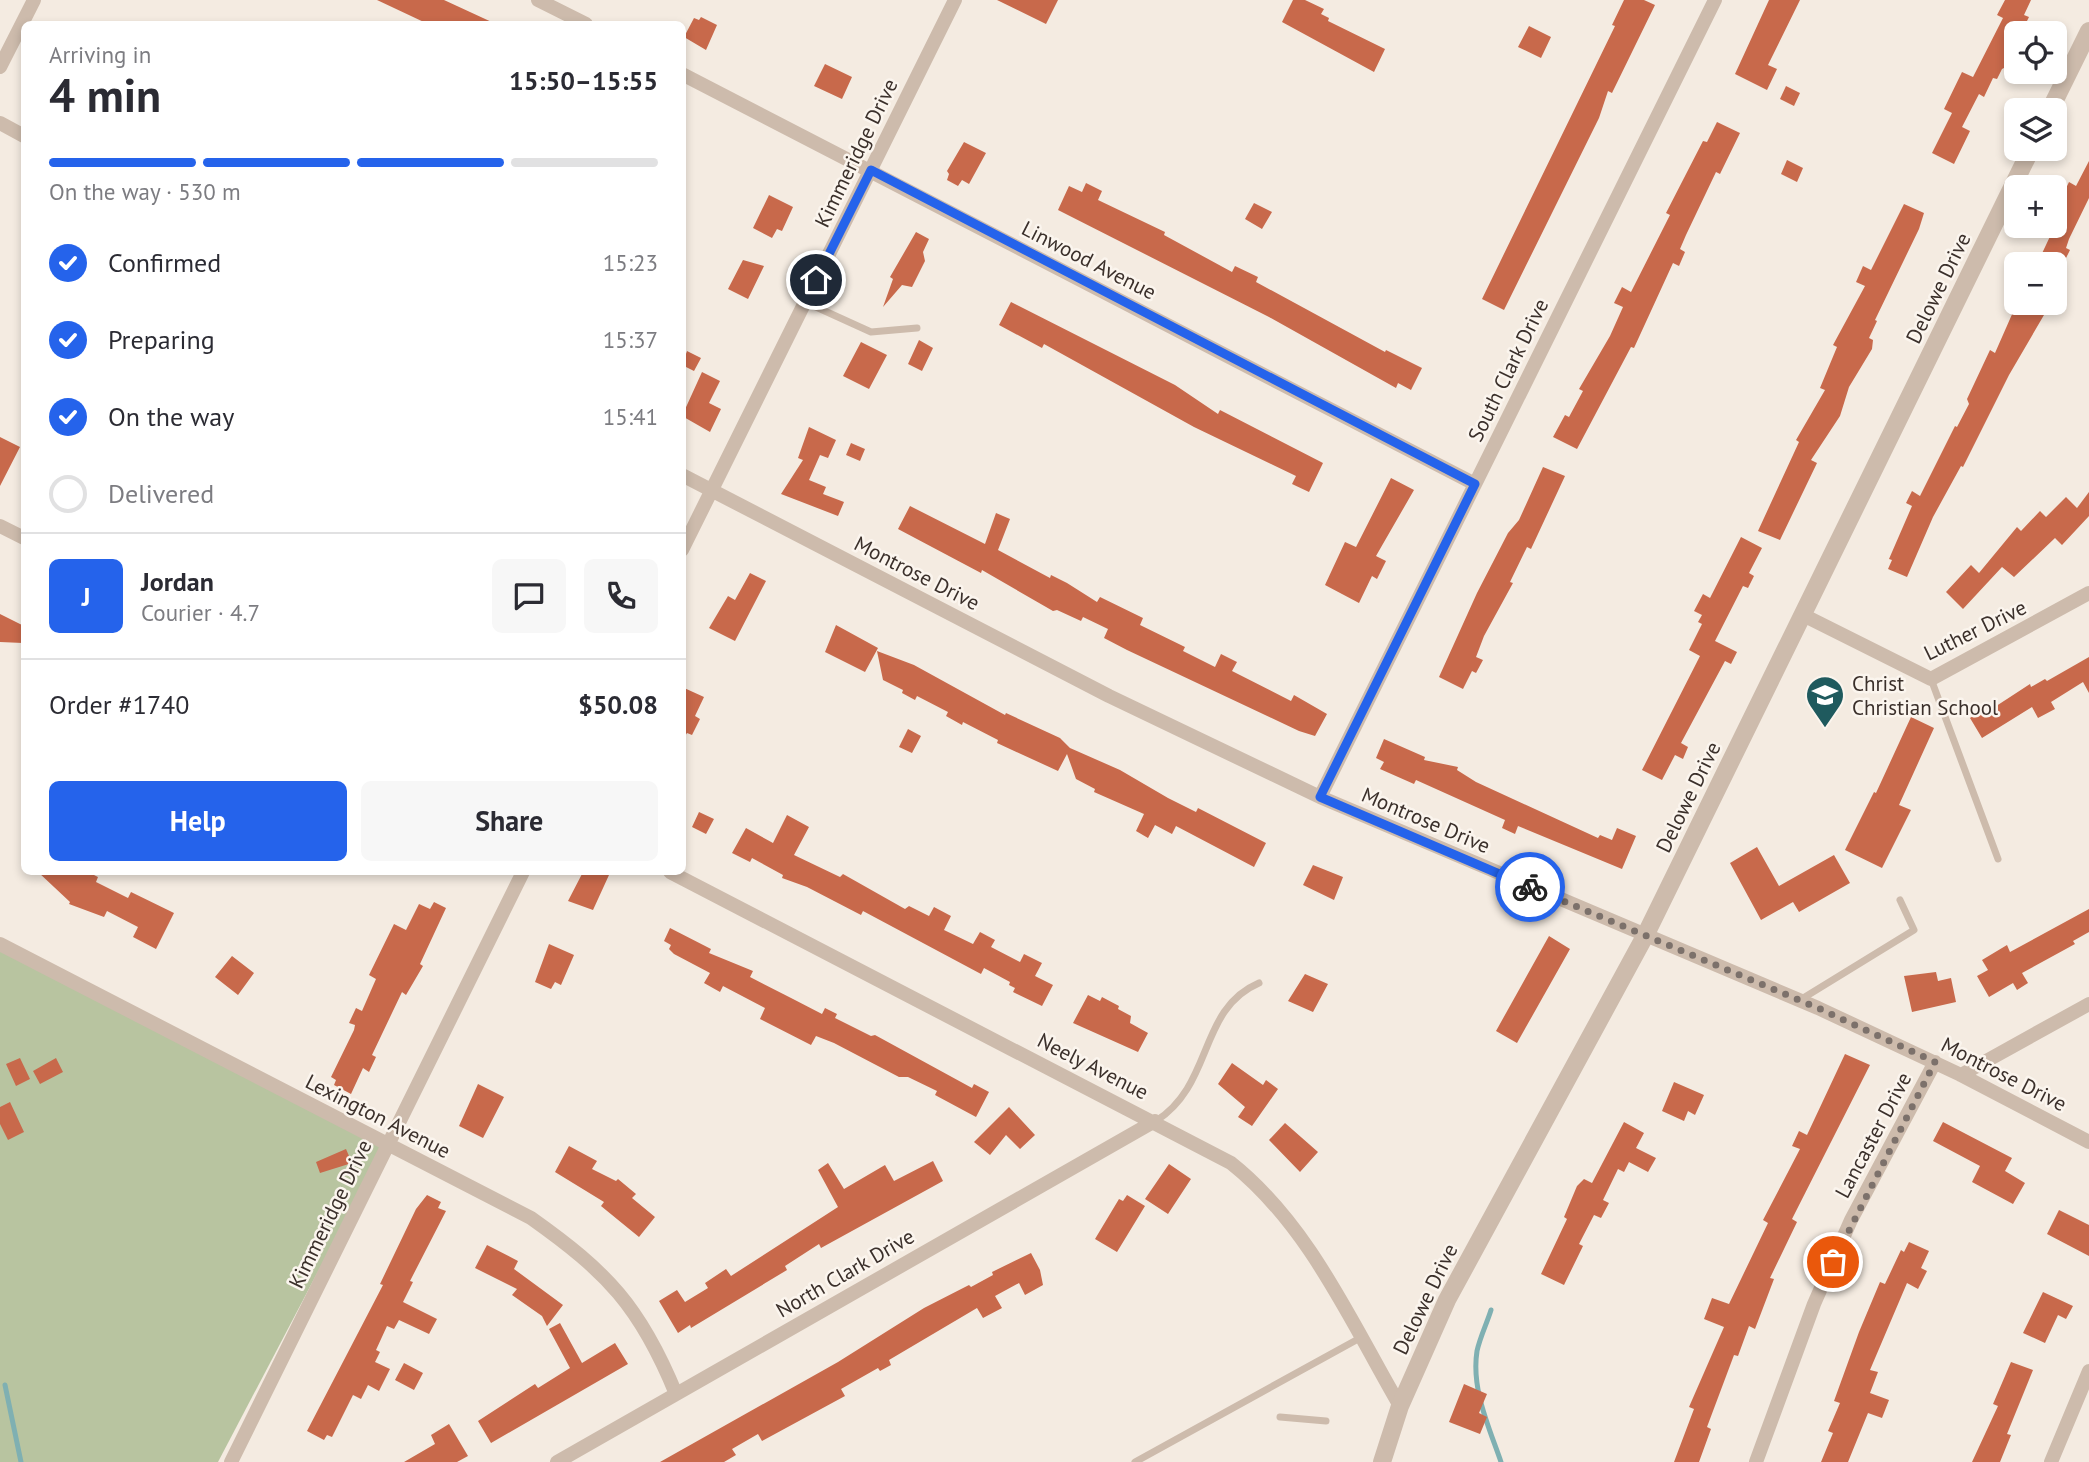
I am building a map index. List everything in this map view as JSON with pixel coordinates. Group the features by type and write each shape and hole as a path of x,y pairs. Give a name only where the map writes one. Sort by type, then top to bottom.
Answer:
{"street":[{"path":"23,21 34,0"},
{"path":"538,0 580,21"},
{"name":"Kimmeridge Drive","path":"686,542 955,0"},
{"name":"South Clark Drive","path":"1320,797 1715,0"},
{"path":"0,66 21,25"},
{"path":"2056,98 2089,31"},
{"name":"Linwood Avenue","path":"686,76 1475,484"},
{"path":"0,123 21,134"},
{"name":"Delowe Drive","path":"1382,1462 1400,1406 1447,1300 1645,936 2025,161"},
{"name":"Montrose Drive","path":"686,477 1109,696 1320,797 1799,1000 1961,1074 2089,1142"},
{"path":"0,526 21,536"},
{"name":"Luther Drive","path":"1803,615 1931,679 2089,593"},
{"name":"Kimmeridge Drive","path":"230,1462 522,875"},
{"name":"Neely Avenue","path":"676,875 1155,1121 1231,1163 1281,1209 1304,1242 1400,1406"},
{"name":"Lexington Avenue","path":"0,944 531,1218 584,1256 614,1286 660,1353 676,1394"},
{"path":"1961,1074 2089,1004"},
{"name":"Lancaster Drive","path":"1756,1462 1814,1304 1846,1232 1935,1062"},
{"name":"North Clark Drive","path":"557,1462 1155,1121"},
{"path":"2051,1462 2089,1371"}],"lane":[{"path":"805,302 871,332 918,328"},
{"path":"1931,679 1998,859"},
{"path":"1799,1000 1914,930 1899,900"},
{"path":"1155,1121 1178,1103 1193,1082 1229,1002 1244,989 1259,983"},
{"path":"1135,1462 1148,1459 1360,1338"},
{"path":"1280,1418 1326,1421"}],"green space":[{"path":"0,940 386,1142 218,1462 0,1462"}],"building":[{"path":"377,0 444,0 490,21 422,21"},
{"path":"997,0 1058,0 1046,24"},
{"path":"1293,0 1305,0 1324,9 1321,14 1329,18 1328,21 1385,49 1374,72 1282,22"},
{"path":"1624,0 1644,0 1655,5 1612,93 1608,91 1599,118 1504,310 1482,299 1615,26 1612,25"},
{"path":"1769,0 1800,0 1768,65 1777,69 1767,90 1735,74"},
{"path":"2005,0 2031,0 2024,15 2029,17 2027,21 2004,21 2004,68 1997,79 1993,78 1984,97 1979,94 1962,127 1970,131 1954,164 1932,153 1952,113 1944,109 1962,72 1973,77 2003,18 1997,15"},
{"path":"701,17 717,25 706,50 686,38 694,18 699,20"},
{"path":"1529,26 1551,37 1541,58 1518,47"},
{"path":"825,64 852,77 842,99 814,86"},
{"path":"1786,86 1800,93 1794,106 1780,99"},
{"path":"1717,122 1740,133 1720,174 1716,172 1686,235 1680,249 1685,252 1679,266 1673,263 1634,348 1631,347 1577,449 1553,437 1565,415 1569,417 1583,391 1579,389 1610,336 1623,307 1614,303 1622,287 1631,292 1670,215 1666,213 1703,141 1707,142"},
{"path":"964,142 986,153 969,184 962,180 958,186 947,180 947,171"},
{"path":"1787,160 1803,168 1797,182 1781,174"},
{"path":"2089,161 2089,198 2069,239 2066,248 2070,250 2067,256 2067,252 2043,252 2049,238 2067,238 2067,186 2069,182 2076,186"},
{"path":"1086,183 1102,191 1098,200 1165,232 1164,235 1232,272 1235,266 1258,277 1256,282 1385,352 1386,350 1422,368 1411,390 1398,383 1396,388 1269,317 1058,210 1069,186 1082,192"},
{"path":"769,195 793,207 782,231 777,229 772,238 753,228"},
{"path":"1254,203 1272,212 1262,229 1245,219"},
{"path":"1904,204 1924,213 1919,229 1875,320 1877,321 1869,338 1873,340 1872,349 1849,387 1840,416 1811,460 1817,463 1780,540 1758,531 1799,442 1796,440 1825,390 1820,388 1837,347 1833,345 1865,286 1856,282 1863,266 1871,270"},
{"path":"916,232 929,239 923,252 925,261 912,287 902,285 883,307 893,279 890,277"},
{"path":"743,260 764,266 748,299 728,289"},
{"path":"1011,302 1175,385 1218,414 1220,410 1323,463 1309,492 1292,484 1296,476 1194,427 1044,344 1042,348 999,325"},
{"path":"2012,315 2044,315 2009,375 1963,467 1961,466 1933,517 1907,577 1888,569 1892,560 1889,559 1912,506 1906,503 1912,491 1920,496 1969,404 1967,399 1990,350 1995,353"},
{"path":"919,340 933,348 922,371 908,364"},
{"path":"861,342 887,355 869,389 843,376"},
{"path":"687,351 701,358 694,371 686,367"},
{"path":"702,372 720,381 709,403 721,409 710,432 686,418 686,407"},
{"path":"809,427 836,440 828,458 820,455 809,480 826,487 823,494 844,502 838,516 781,494 803,460 798,458"},
{"path":"0,437 20,447 0,486"},
{"path":"851,443 865,449 860,461 846,455"},
{"path":"1543,467 1565,476 1531,549 1527,547 1510,582 1513,583 1484,636 1476,657 1483,660 1476,673 1472,671 1463,689 1439,677 1477,593 1508,533 1519,520"},
{"path":"1391,478 1414,490 1376,556 1386,561 1377,579 1372,576 1359,603 1325,585 1345,542 1356,547"},
{"path":"2089,492 2089,516 2062,545 2055,538 2014,577 2002,567 1963,609 1946,592 1971,565 1979,573 2017,527 2021,531 2040,511 2046,517 2066,497 2077,508"},
{"path":"910,506 985,544 996,513 1010,519 998,550 1050,578 1051,575 1067,583 1097,602 1100,597 1143,618 1140,625 1185,647 1183,651 1215,667 1221,654 1237,662 1232,671 1291,701 1294,695 1327,714 1315,736 1299,731 1127,650 1104,638 1108,629 1083,617 1081,621 1057,610 1053,611 982,570 981,573 898,529"},
{"path":"1741,537 1762,548 1749,573 1754,576 1748,588 1743,586 1715,641 1737,652 1731,664 1725,661 1681,743 1688,747 1683,759 1675,755 1662,780 1642,770 1700,656 1689,650 1702,624 1698,622 1702,615 1694,611 1703,594 1710,598"},
{"path":"750,573 766,581 735,641 709,628 728,596 735,600"},
{"path":"0,614 21,624 21,643 0,642"},
{"path":"836,625 878,648 865,672 825,652"},
{"path":"877,651 914,665 1005,715 1006,713 1060,738 1070,748 1120,770 1168,798 1196,812 1198,808 1266,843 1254,867 1176,826 1172,834 1155,825 1148,838 1136,831 1144,814 1094,792 1095,789 1076,779 1067,754 1058,771 997,743 998,740 963,722 962,725 946,716 948,712 917,696 915,700 902,693 903,690 883,680"},
{"path":"2089,657 2089,693 2083,682 2051,702 2055,709 2038,718 2032,707 1982,738 1970,718 1982,710 1984,714 2030,684 2031,687 2045,679 2047,681"},
{"path":"686,689 704,697 695,716 700,719 692,735 687,733"},
{"path":"1911,717 1934,728 1899,805 1911,810 1882,868 1845,850 1874,792 1876,793"},
{"path":"908,729 921,736 912,753 899,747"},
{"path":"1384,739 1425,757 1424,760 1458,767 1457,770 1476,782 1598,838 1600,835 1612,840 1617,828 1636,836 1622,869 1518,826 1515,834 1502,828 1505,820 1416,780 1414,784 1380,769 1384,762 1376,758"},
{"path":"699,812 714,819 706,834 692,827"},
{"path":"787,815 809,827 794,855 840,877 843,874 905,909 909,906 929,916 934,907 951,916 944,930 973,944 980,932 995,940 991,947 1020,962 1024,954 1042,963 1035,976 1053,985 1042,1006 1013,992 1015,988 1009,985 1010,982 984,968 981,974 863,911 861,915 807,887 782,878 783,875 752,858 750,862 732,853 746,828 773,843"},
{"path":"1757,847 1779,886 1834,855 1850,883 1799,912 1793,902 1761,920 1730,863"},
{"path":"1313,865 1343,877 1334,900 1303,885"},
{"path":"41,875 94,875 98,877 96,882 128,898 131,892 174,913 156,949 133,937 138,927 107,911 104,917 69,904 70,902"},
{"path":"581,875 609,875 593,910 568,901"},
{"path":"434,902 446,908 420,964 423,966 406,995 402,992 372,1055 376,1057 369,1072 363,1068 351,1094 334,1085 336,1080 331,1077 354,1030 355,1025 349,1023 356,1008 362,1011 376,979 369,975 394,924 406,930 419,904 430,909"},
{"path":"2089,909 2089,932 2073,941 2075,944 2022,973 2028,983 2017,990 2013,983 1989,997 1977,976 1988,970 1982,960 2007,945 2010,952"},
{"path":"670,928 711,949 709,953 753,971 750,977 822,1014 825,1008 837,1014 835,1018 871,1036 875,1035 972,1088 974,1084 989,1092 976,1117 935,1095 937,1091 908,1077 899,1077 834,1043 816,1036 811,1045 760,1019 765,1008 723,986 720,992 704,983 710,973 669,949 671,945 664,941"},
{"path":"1549,936 1570,949 1517,1043 1496,1031"},
{"path":"549,944 574,955 561,985 555,982 551,989 535,982"},
{"path":"232,956 254,973 238,995 215,977"},
{"path":"1936,972 1938,981 1951,978 1956,1002 1912,1012 1904,976"},
{"path":"1305,974 1328,984 1313,1012 1288,1001"},
{"path":"1088,995 1100,1001 1102,997 1119,1006 1118,1009 1131,1016 1130,1023 1148,1033 1138,1052 1073,1023"},
{"path":"1845,1054 1870,1065 1792,1219 1797,1222 1770,1278 1774,1279 1755,1329 1749,1326 1738,1356 1734,1355 1707,1427 1711,1429 1699,1462 1674,1462 1694,1409 1689,1407 1724,1327 1704,1319 1712,1298 1729,1304 1768,1223 1763,1220 1800,1149 1792,1146 1799,1131 1807,1135"},
{"path":"20,1058 30,1079 16,1086 6,1064"},
{"path":"56,1058 63,1072 40,1084 33,1071"},
{"path":"1232,1063 1263,1085 1266,1080 1278,1089 1252,1126 1238,1117 1245,1107 1218,1084"},
{"path":"1674,1082 1704,1095 1695,1115 1688,1111 1684,1121 1662,1111"},
{"path":"478,1084 504,1097 483,1138 459,1126"},
{"path":"10,1102 24,1132 8,1140 0,1124 0,1107"},
{"path":"1009,1107 1035,1135 1020,1149 1006,1135 990,1155 974,1142"},
{"path":"1624,1122 1644,1133 1636,1148 1656,1158 1648,1172 1629,1162 1624,1172 1618,1169 1603,1200 1609,1203 1601,1218 1594,1215 1579,1244 1583,1246 1564,1285 1541,1274 1567,1219 1564,1217 1577,1186 1584,1179 1592,1183"},
{"path":"1943,1122 2012,1158 2005,1171 2025,1183 2013,1204 1972,1182 1980,1166 1933,1141"},
{"path":"1285,1123 1318,1152 1300,1172 1269,1140"},
{"path":"569,1146 597,1161 592,1169 616,1181 618,1179 636,1194 632,1198 655,1217 639,1237 601,1206 604,1202 555,1172"},
{"path":"346,1149 352,1163 320,1173 316,1162"},
{"path":"933,1161 943,1181 821,1248 819,1244 785,1266 787,1270 691,1328 690,1325 678,1333 659,1301 677,1290 685,1302 708,1288 705,1283 726,1269 731,1276 838,1207 818,1170 828,1163 844,1189 885,1165 894,1181"},
{"path":"1169,1164 1191,1179 1168,1214 1145,1199"},
{"path":"427,1195 441,1202 438,1208 446,1211 410,1281 413,1282 403,1302 437,1319 429,1334 399,1320 394,1329 387,1326 376,1350 380,1352 375,1362 390,1369 379,1391 368,1385 361,1399 353,1395 332,1437 327,1435 324,1440 307,1431 383,1285 380,1284 416,1209"},
{"path":"1127,1195 1145,1206 1117,1252 1095,1239 1119,1199 1123,1201"},
{"path":"2059,1210 2089,1225 2089,1256 2047,1234"},
{"path":"1909,1242 1929,1251 1921,1268 1927,1271 1918,1289 1907,1283 1870,1370 1878,1372 1870,1393 1889,1400 1882,1418 1868,1413 1848,1462 1821,1462 1833,1433 1828,1431 1840,1403 1834,1401 1859,1332 1880,1282 1885,1284 1901,1250 1904,1252"},
{"path":"487,1245 518,1261 514,1269 563,1305 547,1326 542,1316 512,1295 517,1289 475,1268"},
{"path":"1031,1253 1040,1270 1043,1285 1025,1295 1019,1283 995,1296 1002,1308 983,1318 977,1308 889,1360 891,1365 880,1371 878,1368 841,1389 845,1396 762,1441 758,1434 732,1449 736,1455 724,1462 660,1462 838,1362 924,1308 969,1285 971,1287 993,1275 992,1272"},
{"path":"2043,1292 2073,1306 2066,1319 2058,1315 2045,1343 2023,1333"},
{"path":"560,1323 582,1363 615,1343 628,1364 491,1443 478,1421 535,1384 538,1388 570,1368 549,1329"},
{"path":"2011,1362 2033,1370 2007,1434 2011,1435 2000,1462 1972,1462 1998,1406 1993,1404"},
{"path":"404,1363 423,1373 414,1390 395,1380"},
{"path":"1464,1384 1487,1394 1479,1413 1487,1417 1480,1434 1449,1422"},
{"path":"449,1424 468,1456 457,1462 404,1462 435,1444 431,1435"}],"waterway":[{"path":"1491,1310 1477,1351 1476,1365 1482,1408 1501,1462"},
{"path":"5,1385 21,1462"}],"way so far":[{"path":"1530,887 1818,1008 1935,1062 1852,1220 1833,1262"}],"place":[{"name":"Christ Christian School","path":"1825,729"}],"route":[{"path":"816,280 871,170 1475,484 1320,797 1530,887"}]}
